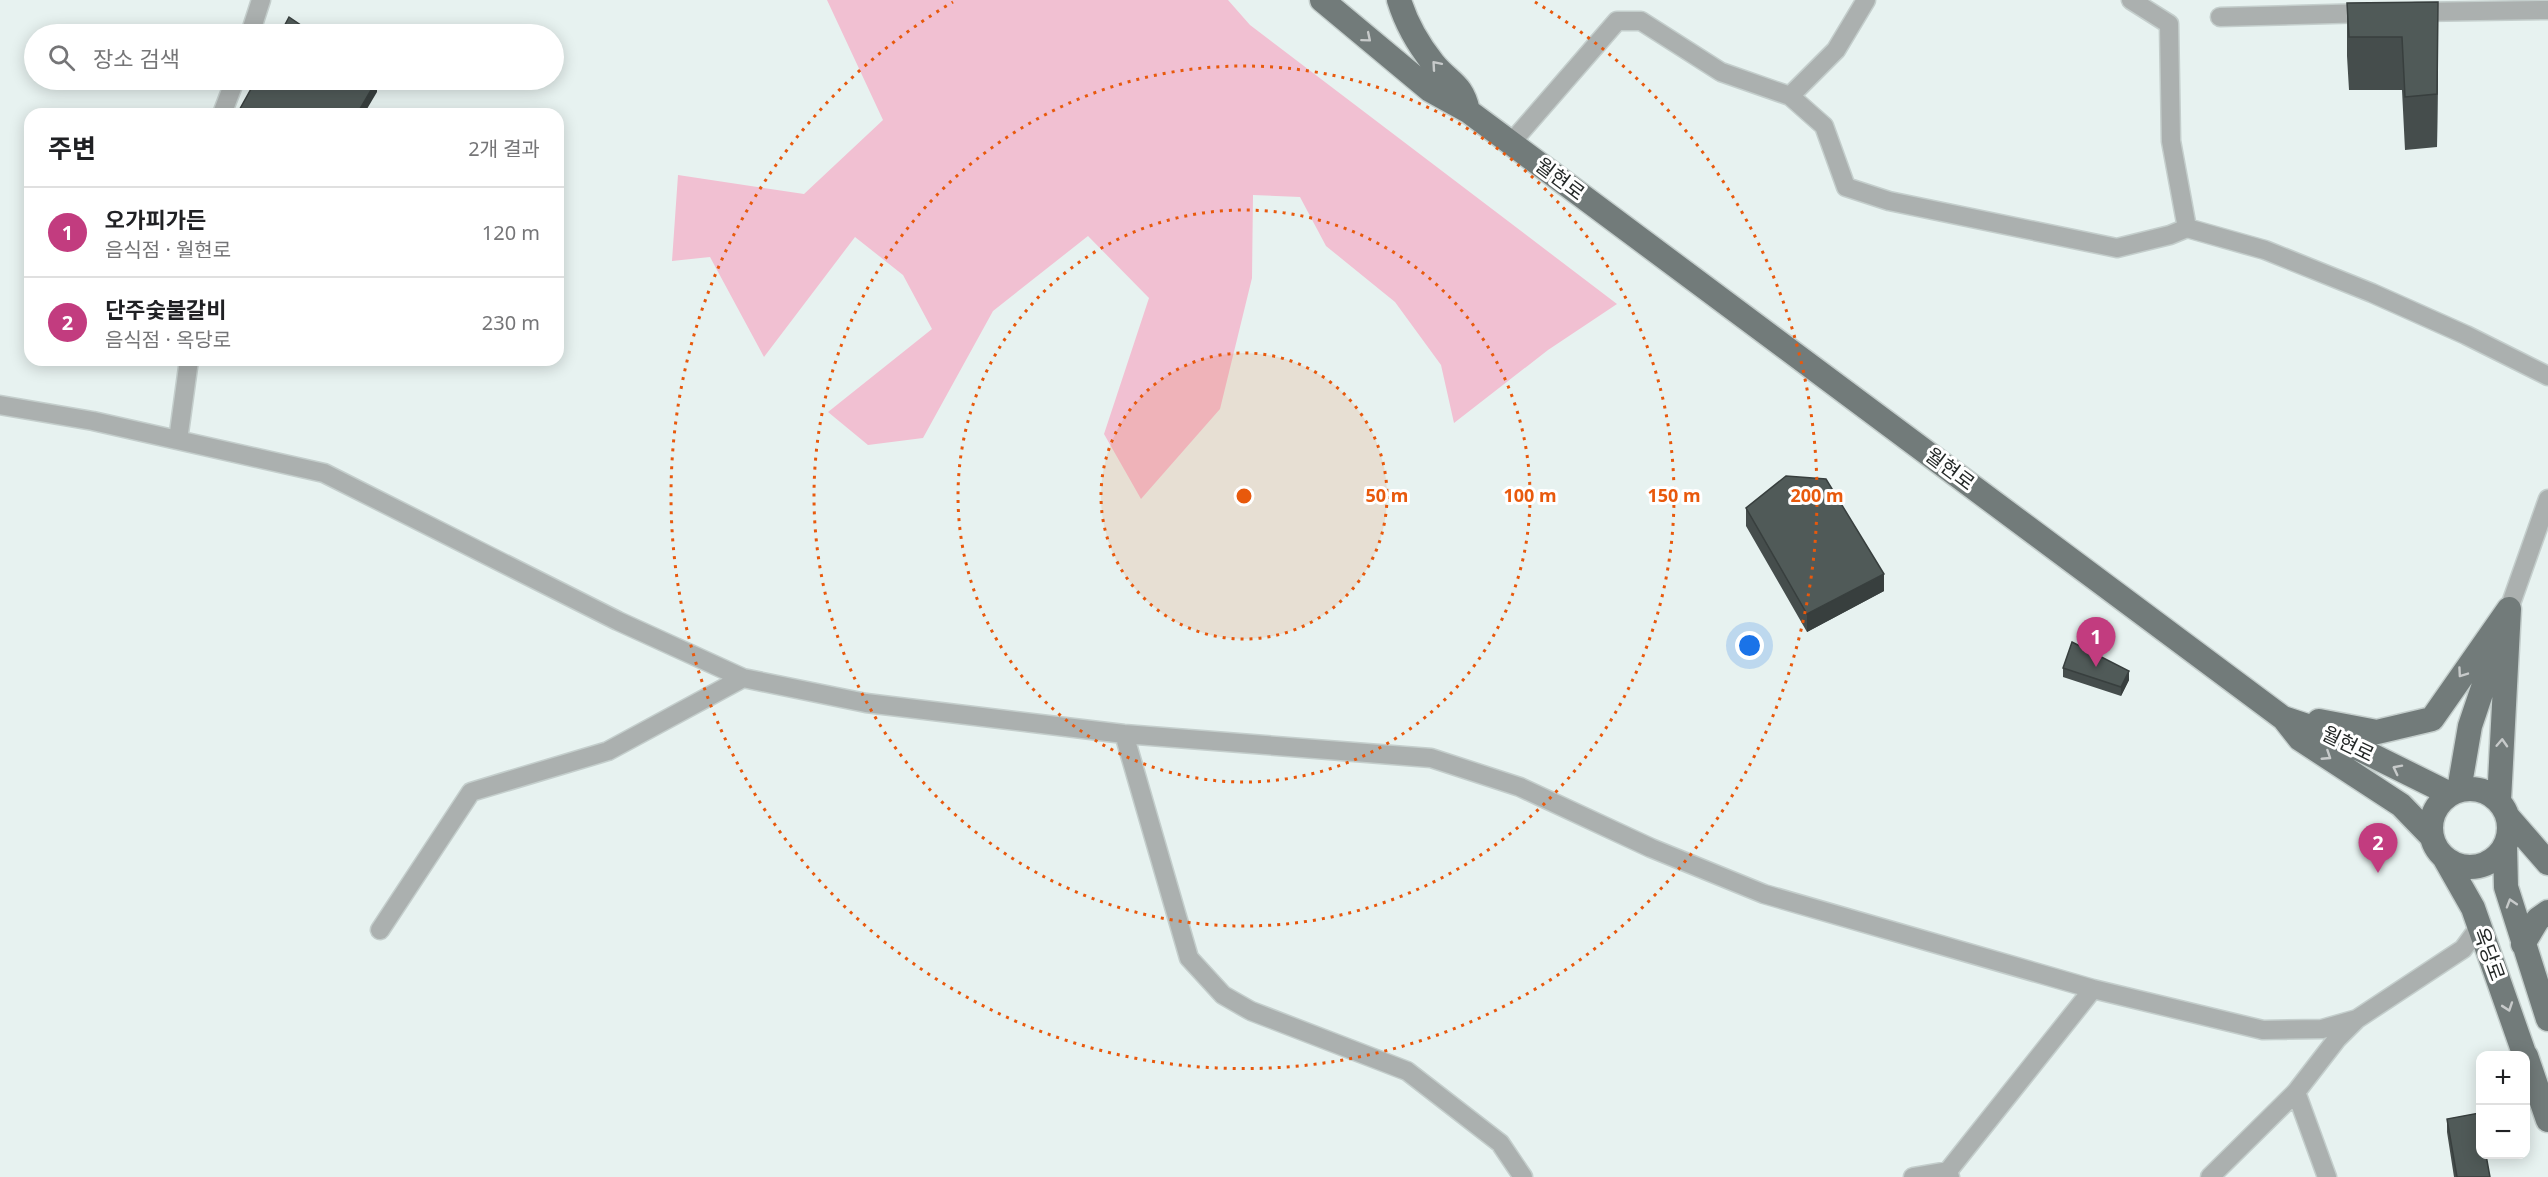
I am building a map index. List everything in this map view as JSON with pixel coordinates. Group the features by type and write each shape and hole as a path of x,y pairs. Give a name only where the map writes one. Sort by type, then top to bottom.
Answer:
{"main road":[{"name":"월현로","path":"1322,0 1431,90 1468,111 2283,718 2325,732 2455,792"},
{"path":"1399,0 1406,21 1434,64 1464,94 1468,111"},
{"path":"2283,718 2341,723 2377,732 2432,719 2509,609"},
{"path":"2431,836 2434,812 2455,792 2470,726 2509,609"},
{"path":"2283,718 2300,739 2401,805 2431,836 2436,848 2444,857 2454,864 2478,866 2498,855 2505,845 2508,834 2503,809 2509,609"},
{"path":"2455,792 2478,790 2503,809 2548,863"},
{"path":"2505,845 2548,876"},
{"name":"옥당로","path":"2505,845 2506,887 2548,1019"},
{"name":"옥당로","path":"2444,857 2480,926 2523,1051"},
{"path":"2523,944 2538,919 2548,912"},
{"name":"옥당로","path":"2530,1070 2548,1120"}],"street":[{"path":"253,24 261,0"},
{"path":"1791,96 1836,50 1866,0"},
{"path":"2131,0 2169,24 2169,117 2187,228"},
{"path":"2220,17 2548,10"},
{"path":"1511,143 1617,21 1641,21 1721,72 1791,96 1824,126 1846,187 1878,198 2117,248 2170,235 2187,228 2265,250 2372,293 2466,335 2548,376"},
{"path":"224,108 231,90"},
{"path":"178,440 188,366"},
{"path":"0,405 93,421 324,473 618,621 743,678 866,703 1124,734 1431,758 1520,787 1651,848 1764,894 2093,989 2263,1030 2322,1029 2357,1019"},
{"path":"2509,609 2548,500"},
{"path":"380,930 471,792 608,751 743,678"},
{"path":"1124,734 1189,958 1222,995 1251,1011 1407,1071 1500,1143 1523,1177"},
{"path":"2210,1177 2296,1092 2337,1039 2357,1019 2463,949 2480,926"},
{"path":"1912,1177 1949,1174 2093,989"},
{"path":"2296,1092 2327,1177"}],"shaded area":[{"path":"827,0 1228,0 1250,25 1617,304 1548,350 1454,423 1441,365 1395,302 1326,246 1300,197 1253,195 1252,278 1220,409 1141,499 1104,434 1149,298 1088,236 993,311 923,438 868,445 828,412 932,329 903,275 855,237 764,357 710,257 672,261 678,175 804,194 883,120"}],"building":[{"path":"2438,2 2437,94 2405,97 2402,37 2349,37 2347,3"},
{"path":"289,17 299,24 285,24"},
{"path":"250,90 371,90 361,108 240,108"},
{"path":"1786,476 1826,479 1884,574 1807,614 1746,508"},
{"path":"2072,642 2129,671 2121,687 2063,668"},
{"path":"2476,1114 2476,1159 2487,1159 2490,1177 2457,1177 2447,1119"}],"place":[{"name":"오가피가든","path":"2096,667"},
{"name":"단주숯불갈비","path":"2378,873"}]}
